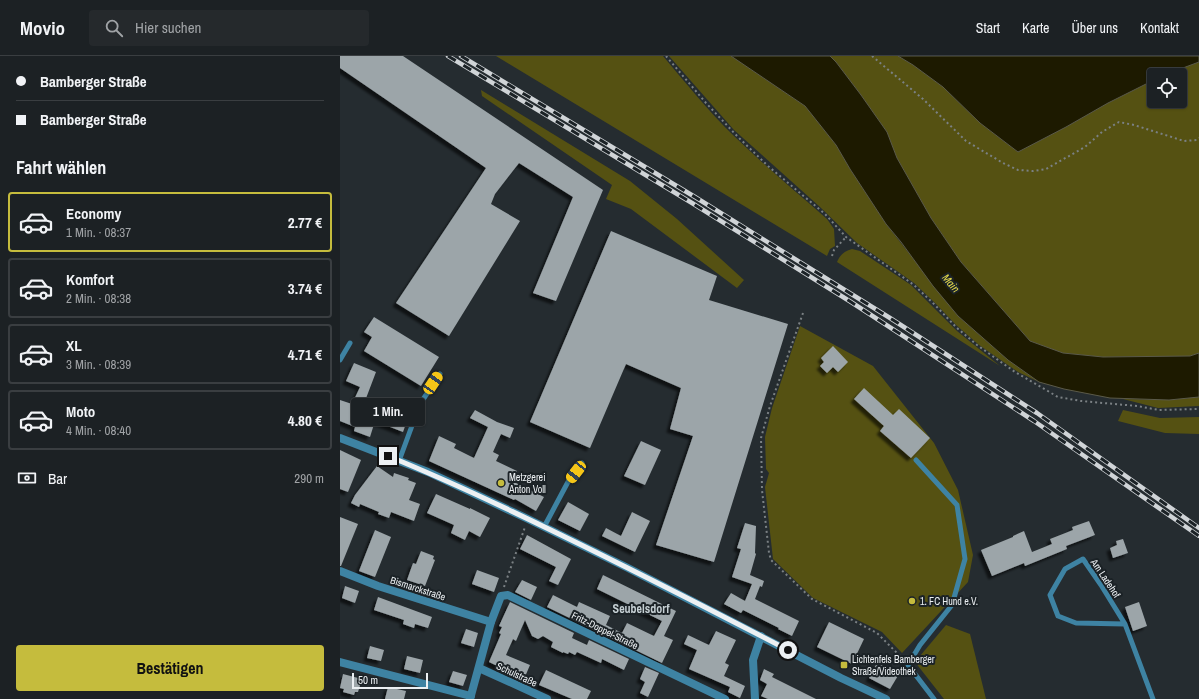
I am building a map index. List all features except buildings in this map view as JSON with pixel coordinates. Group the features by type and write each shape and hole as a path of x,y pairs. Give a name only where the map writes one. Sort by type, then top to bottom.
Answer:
{"street":[{"path":"340,438 428,472 528,519 628,568 841,678 886,699"},
{"name":"Bismarckstraße","path":"340,571 378,586 491,622"},
{"name":"Fritz-Doppel-Straße","path":"501,596 508,595 725,699"},
{"path":"340,662 471,697 491,622 501,596"},
{"path":"755,699 752,660 761,636"},
{"name":"Schulstraße","path":"479,668 547,699"}],"lane":[{"path":"340,360 350,343"},
{"path":"399,460 420,404 440,374"},
{"path":"916,460 957,505 965,559 952,605 920,645 908,665 934,699"},
{"path":"544,527 569,480 582,463"},
{"name":"Am Ladehof","path":"1125,624 1076,624 1058,616 1050,595 1066,569 1083,559 1101,585 1125,624 1153,699"}],"path":[{"path":"666,56 706,103 738,137 768,166 825,214 846,237 914,285 956,328 1015,372 1058,397 1159,410 1199,409"},
{"path":"872,56 923,99 966,141 1018,170 1033,171 1046,169 1085,147 1102,132 1119,122 1134,125 1184,141 1197,140 1199,138"},
{"path":"832,256 834,250 846,237"},
{"path":"803,314 770,406 761,438 762,490 771,560 812,599 878,633 908,665"},
{"path":"501,596 513,558 528,519"}],"shaded area":[{"path":"496,56 663,56 697,97 745,147 827,219 834,229 835,246 830,249 827,256"},
{"path":"669,56 731,56 805,106 836,145 886,224 958,316 1008,360 1039,382 1018,372 979,345 956,325 914,283 857,243 820,207 734,130"},
{"path":"830,56 898,56 943,87 980,123 1018,152 1147,84 1147,108 1187,108 1187,68 1183,68 1199,62 1199,353 1190,356 1103,357 1063,353 1030,341 961,262 931,218 897,158 887,132"},
{"path":"481,90 630,181 677,219 744,280 737,288 631,209 606,199 612,185 482,96"},
{"path":"852,249 860,251 911,285 957,331 1000,366 837,262 839,257"},
{"path":"800,326 873,366 934,443 958,490 973,555 968,582 902,653 882,632 813,598 773,559 765,487 769,473 766,469 765,437 772,408"},
{"path":"1199,397 1199,406 1158,408 1123,399 1169,400"},
{"path":"1123,410 1160,418 1199,417 1199,434 1165,433 1118,421"},
{"path":"946,625 970,634 986,699 944,699 915,662"}],"water":[{"name":"Main","path":"731,56 830,56 861,95 887,132 897,158 931,218 961,262 1030,341 1063,353 1103,357 1190,356 1199,353 1199,397 1169,400 1110,398 1064,389 1039,382 1008,360 958,316 933,286 886,224 836,145 805,106"},
{"path":"898,56 1199,56 1199,62 1183,68 1147,68 1147,84 1018,152 980,123 943,87"}],"railway":[{"path":"448,56 692,203 851,302 1034,421 1199,536"},
{"path":"461,56 695,197 890,318 1037,413 1199,528"}],"place":[{"name":"Metzgerei Anton Voll","path":"501,483"},
{"name":"1. FC Hund e.V.","path":"912,601"},
{"name":"Lichtenfels Bamberger Straße/Videothek","path":"844,665"}],"district":[{"name":"Seubelsdorf","path":"641,609"}],"route":[{"path":"388,456 428,472 528,519 628,568 788,650"}]}
